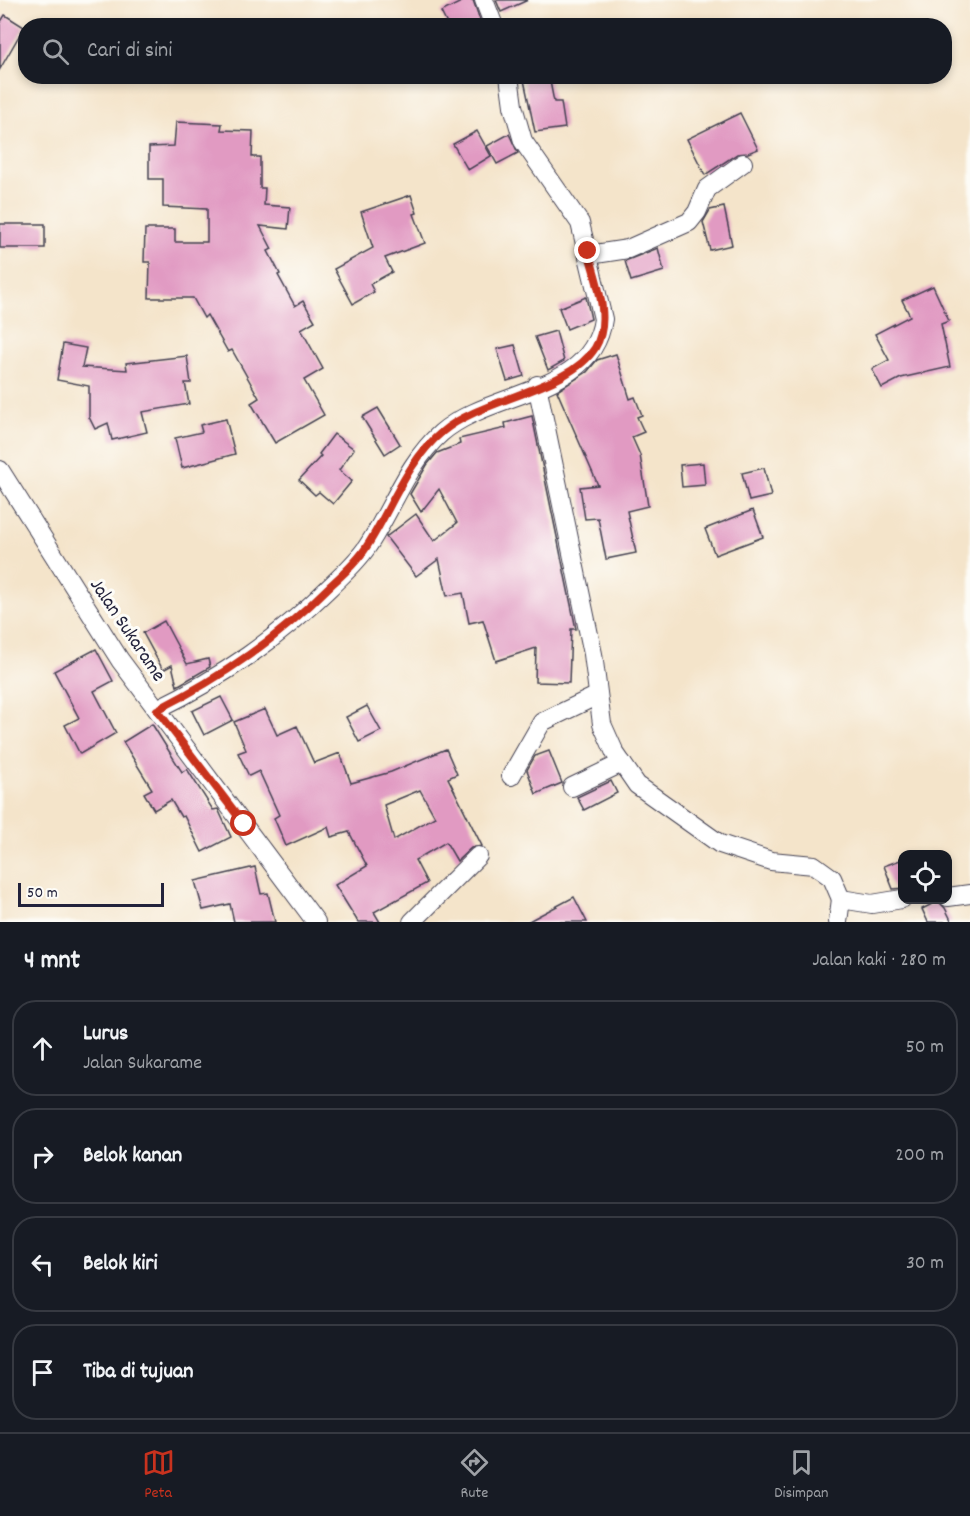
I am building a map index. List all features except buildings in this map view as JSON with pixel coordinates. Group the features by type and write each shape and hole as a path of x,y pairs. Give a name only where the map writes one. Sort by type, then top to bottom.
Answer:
{"street":[{"path":"484,0 491,18"},
{"path":"157,710 212,682 306,611 367,547 425,450 440,434 459,421 537,385 560,380 595,349 601,335 603,319 580,222 523,141 513,106 510,84"},
{"path":"589,255 628,249 689,222 698,212 707,189 743,163"},
{"path":"537,385 592,654 602,724 622,763 637,785 720,844 771,861 814,865 832,878 841,899 838,922"},
{"name":"Jalan Sukarame","path":"0,470 120,660 316,922"},
{"path":"511,776 540,724 598,695"},
{"path":"572,787 622,763"},
{"path":"412,922 478,856"},
{"path":"952,896 970,894"},
{"path":"841,899 872,904 898,900"}],"route":[{"path":"244,824 157,710 212,682 306,611 367,547 425,450 440,434 482,409 537,385 560,380 595,349 601,335 603,319 588,251"}]}
